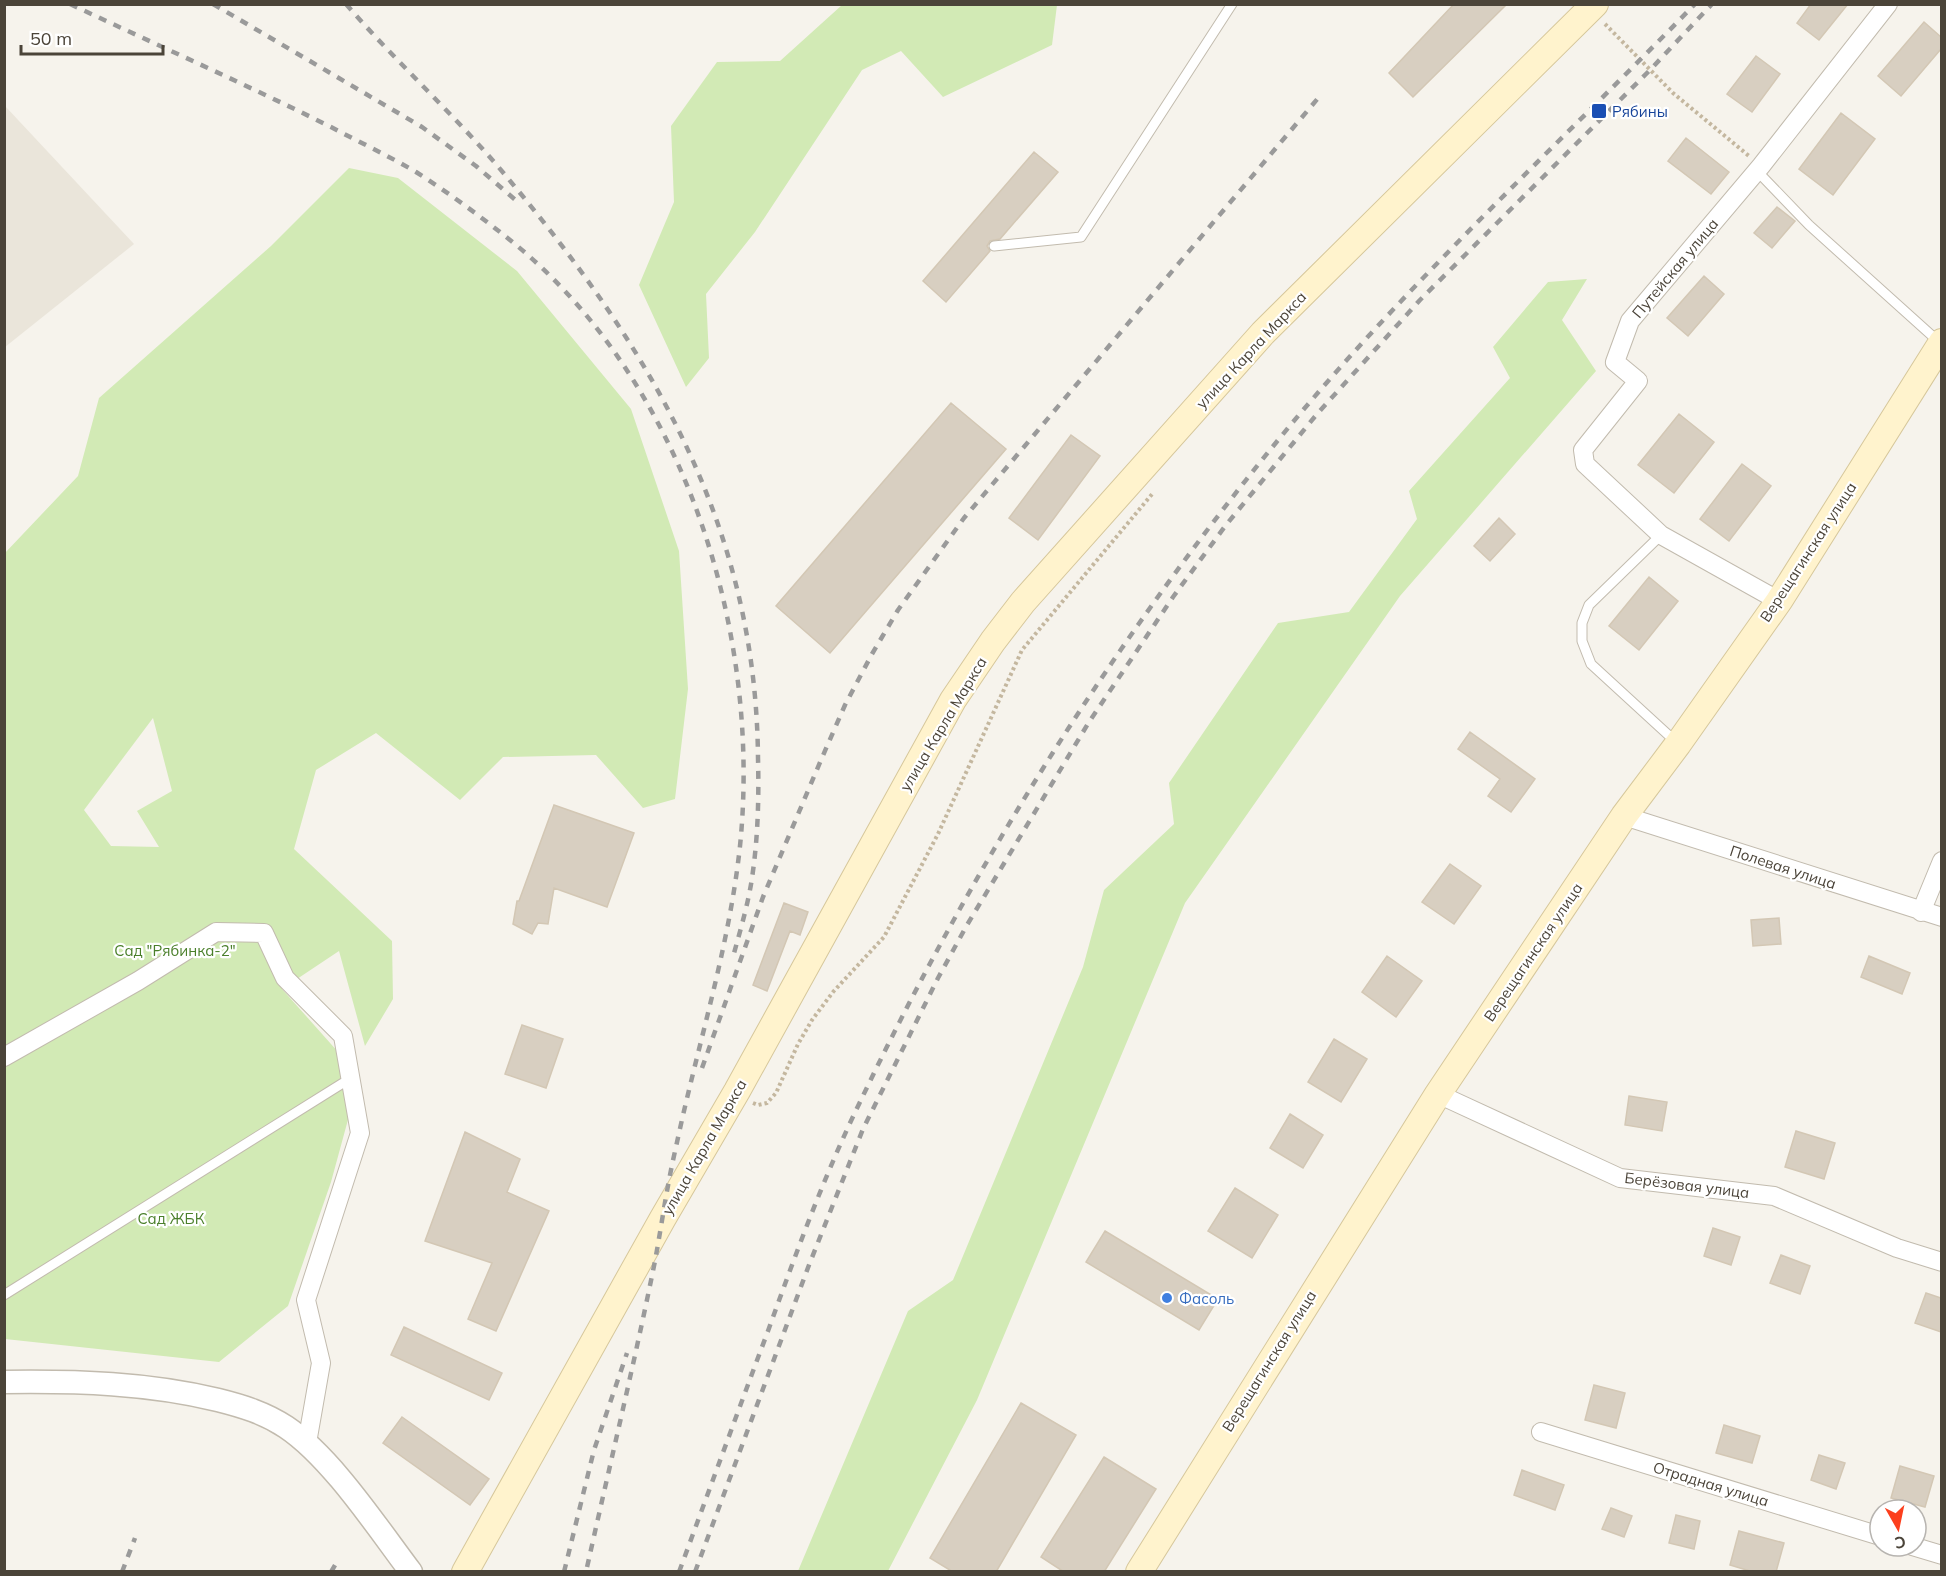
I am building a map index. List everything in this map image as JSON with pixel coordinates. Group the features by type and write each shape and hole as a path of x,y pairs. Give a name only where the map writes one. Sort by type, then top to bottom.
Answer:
{"main road":[{"name":"улица Карла Маркса","path":"465,1572 663,1218 737,1091 953,700 993,641 1023,602 1263,333 1595,4"},
{"name":"Верещагинская улица","path":"1138,1572 1437,1094 1624,816 1678,744 1779,600 1941,343"}],"street":[{"name":"Путейская улица","path":"1779,600 1661,535 1585,464 1583,450 1638,381 1615,363 1630,321 1759,169 1888,4"},
{"name":"Полевая улица","path":"1624,816 1941,917"},
{"path":"1921,912 1941,861"},
{"path":"4,1057 138,981 216,932 264,933 285,978 343,1036 360,1133 306,1300 321,1362 307,1443"},
{"name":"Берёзовая улица","path":"1437,1094 1620,1178 1774,1196 1897,1248 1941,1262"},
{"path":"4,1382 106,1383 164,1389 234,1404 262,1413 286,1426 307,1443 337,1476 411,1572"},
{"name":"Отрадная улица","path":"1541,1432 1868,1532"}],"lane":[{"path":"994,246 1081,237 1232,4"},
{"path":"1759,169 1809,225 1941,343"},
{"path":"1661,535 1590,605 1582,623 1582,641 1591,664 1678,744"},
{"path":"4,1295 343,1083"}],"path":[{"path":"1597,32 1605,23 1673,93 1759,169"},
{"path":"737,1091 747,1101 758,1105 767,1103 776,1093 798,1044 812,1020 833,992 884,938 938,834 1022,650 1157,488"}],"shaded area":[{"path":"5,106 134,244 5,347"}],"green space":[{"path":"842,5 1057,5 1052,45 943,97 901,51 862,70 755,232 706,294 709,358 686,387 639,285 674,202 671,126 717,62 780,61"},
{"path":"349,168 398,178 517,271 631,409 679,551 688,689 675,799 643,808 596,755 503,757 460,800 376,733 316,770 294,849 392,941 393,999 365,1046 339,951 282,989 339,1053 349,1116 331,1182 288,1306 219,1362 5,1339 4,554 78,476 99,398 271,246","holes":["153,718 172,791 137,811 159,847 111,846 84,810"]},
{"path":"1587,279 1562,320 1596,371 1400,596 1185,903 977,1400 888,1571 798,1571 908,1311 953,1280 1083,967 1104,890 1174,824 1169,783 1278,623 1349,612 1417,519 1409,491 1510,378 1493,347 1548,282"}],"building":[{"path":"1454,4 1507,4 1413,97 1389,73"},
{"path":"1811,4 1848,4 1819,40 1797,23"},
{"path":"1924,22 1941,37 1941,49 1901,96 1878,76"},
{"path":"1756,56 1780,74 1752,112 1727,94"},
{"path":"1841,113 1875,139 1833,195 1799,169"},
{"path":"1686,138 1729,172 1711,194 1668,161"},
{"path":"1034,152 1058,172 1000,239 990,241 987,246 990,251 946,302 923,281"},
{"path":"1777,207 1795,221 1772,248 1754,233"},
{"path":"1704,276 1724,294 1688,336 1667,318"},
{"path":"951,403 1006,449 830,653 776,606"},
{"path":"1679,414 1714,442 1674,493 1638,465"},
{"path":"1071,435 1100,456 1038,540 1009,518"},
{"path":"1742,464 1771,486 1729,541 1700,519"},
{"path":"1499,518 1515,534 1490,561 1474,546"},
{"path":"1649,577 1678,601 1639,650 1609,626"},
{"path":"1470,732 1535,779 1511,812 1488,796 1500,779 1458,749"},
{"path":"554,805 634,833 607,907 554,888 548,924 538,923 532,934 513,924 517,901 519,901"},
{"path":"1450,864 1481,886 1454,924 1422,902"},
{"path":"784,903 808,912 800,935 790,931 767,991 753,985"},
{"path":"1779,918 1781,944 1753,946 1751,920"},
{"path":"1387,956 1422,981 1396,1017 1362,992"},
{"path":"1869,956 1910,973 1902,994 1861,977"},
{"path":"522,1025 563,1039 546,1088 505,1074"},
{"path":"1334,1039 1367,1059 1341,1102 1308,1082"},
{"path":"1629,1096 1667,1102 1662,1131 1625,1125"},
{"path":"1290,1114 1323,1135 1303,1168 1270,1148"},
{"path":"1796,1131 1835,1143 1824,1179 1785,1167"},
{"path":"465,1132 520,1159 507,1192 549,1211 496,1331 468,1319 492,1263 425,1241"},
{"path":"1235,1188 1278,1215 1252,1258 1208,1231"},
{"path":"1713,1228 1740,1237 1731,1265 1704,1256"},
{"path":"1105,1231 1218,1299 1199,1330 1086,1262"},
{"path":"1781,1255 1810,1266 1800,1294 1770,1283"},
{"path":"1926,1293 1941,1298 1941,1332 1915,1323"},
{"path":"404,1327 502,1373 489,1400 391,1355"},
{"path":"1594,1385 1625,1393 1616,1428 1585,1420"},
{"path":"1021,1403 1076,1435 996,1572 953,1572 930,1558"},
{"path":"402,1417 489,1479 470,1505 383,1443"},
{"path":"1724,1425 1760,1436 1752,1463 1716,1453"},
{"path":"1819,1455 1845,1463 1836,1489 1811,1480"},
{"path":"1104,1457 1156,1489 1104,1572 1064,1572 1041,1557"},
{"path":"1900,1466 1934,1476 1928,1498 1891,1498"},
{"path":"1522,1470 1564,1485 1555,1510 1514,1495"},
{"path":"1611,1508 1632,1516 1624,1537 1602,1529"},
{"path":"1676,1515 1700,1521 1694,1549 1669,1543"},
{"path":"1739,1531 1784,1543 1776,1572 1753,1572 1730,1565"}],"railway":[{"path":"70,4 266,95 395,160 476,213 510,240 570,297 622,363 665,436 698,514 723,596 738,680 744,764 740,846 720,960 684,1110 647,1300 586,1572"},
{"path":"213,4 422,127 476,166 519,203"},
{"path":"346,4 506,176 558,241 606,307 649,375 686,445 716,518 738,594 753,673 758,758 758,818 754,863 733,957"},
{"path":"679,1572 822,1186 847,1130 952,922 1056,748 1169,581 1293,422 1340,367 1439,261 1695,4"},
{"path":"695,1572 809,1265 863,1129 967,925 1089,722 1173,597 1226,525 1317,414 1420,300 1651,69 1712,4"},
{"path":"702,1068 763,897 821,760 845,705 898,610 964,518 1319,97"},
{"path":"564,1572 594,1450 627,1353"},
{"path":"122,1572 135,1538"},
{"path":"331,1572 338,1560"}],"place":[{"name":"Рябины","path":"1599,111"},
{"name":"Фасоль","path":"1167,1298"}],"park label":[{"name":"Сад \"Рябинка-2\"","path":"175,950"},
{"name":"Сад ЖБК","path":"171,1218"}]}
